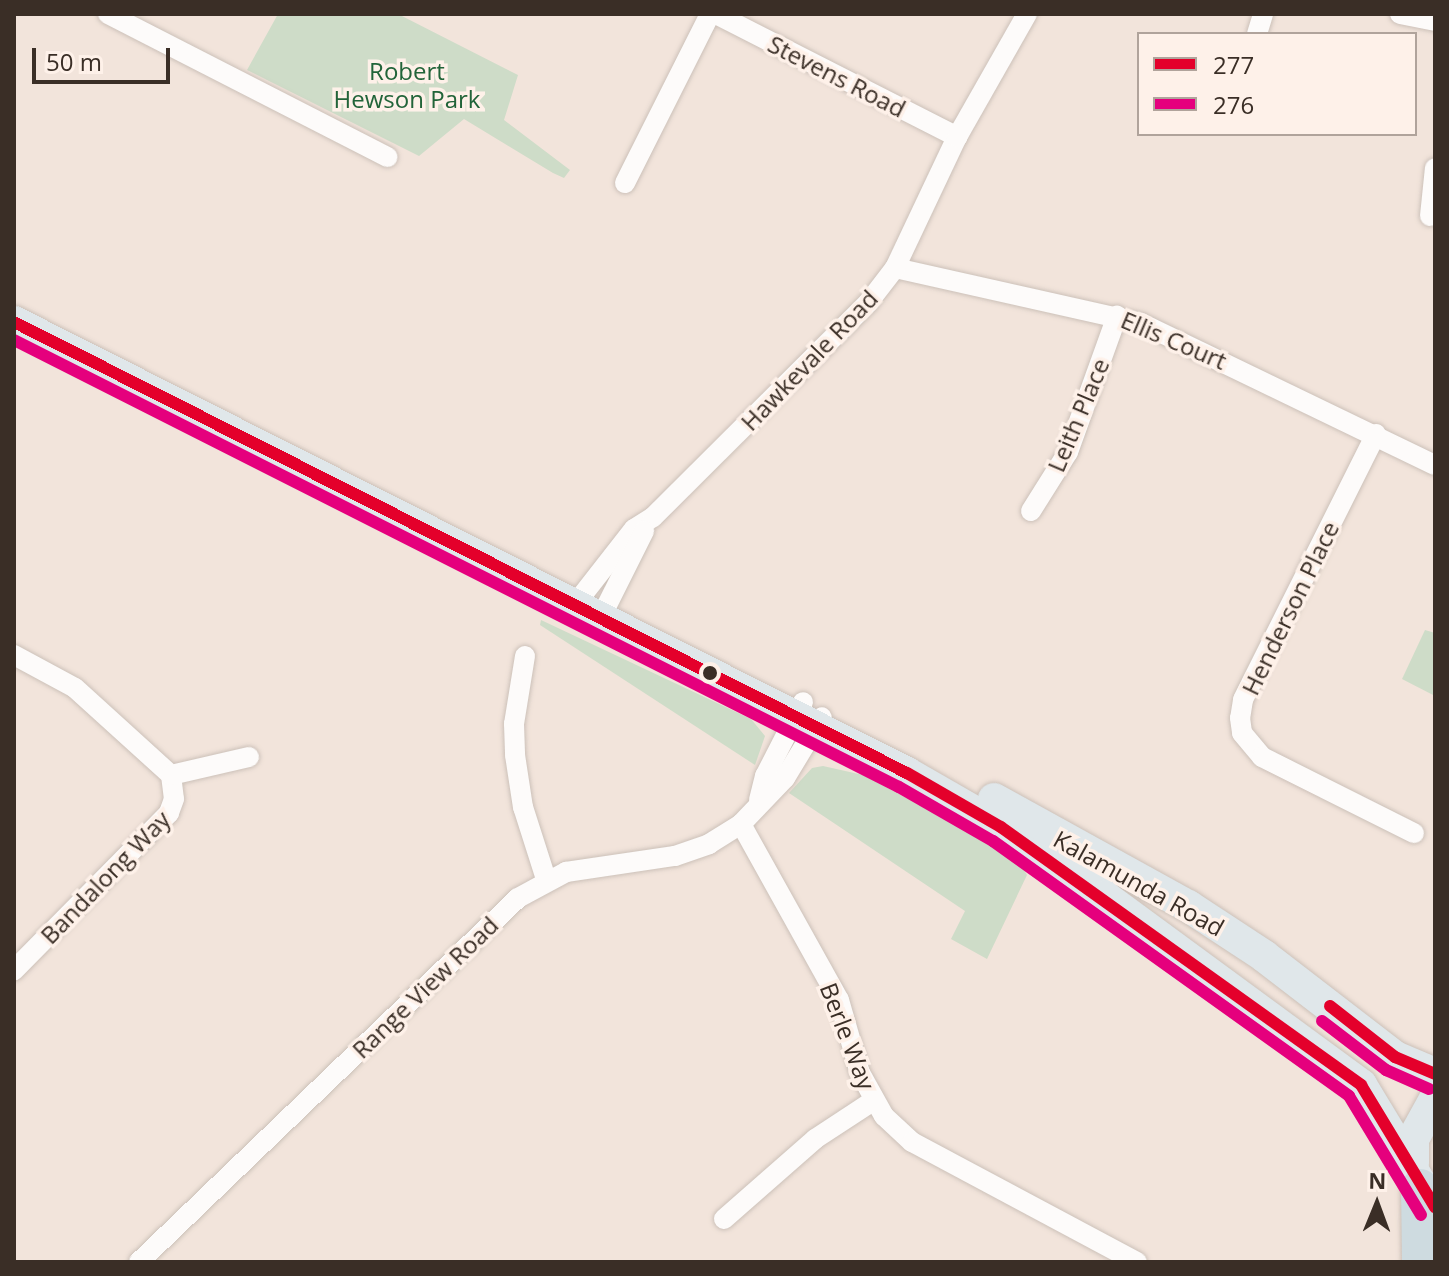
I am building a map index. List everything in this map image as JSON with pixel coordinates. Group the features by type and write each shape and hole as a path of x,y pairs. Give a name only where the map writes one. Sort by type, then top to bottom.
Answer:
{"highway":[{"path":"1421,1262 1423,1186"}],"main road":[{"name":"Kalamunda Road","path":"14,303 809,716 941,792 1104,896 1361,1085 1423,1186"},
{"name":"Kalamunda Road","path":"14,322 592,605"},
{"name":"Kalamunda Road","path":"809,716 962,781 1188,906 1264,956 1395,1057 1435,1074"},
{"path":"1423,1186 1413,1139 1435,1099"}],"street":[{"path":"108,14 388,157"},
{"path":"625,183 713,14"},
{"name":"Stevens Road","path":"713,14 957,137"},
{"name":"Hawkevale Road","path":"592,605 634,529 653,517 868,303 895,268 957,137 1027,14"},
{"path":"1400,14 1435,21"},
{"path":"1430,216 1435,168"},
{"name":"Ellis Court","path":"895,268 1117,316 1287,389 1435,465"},
{"name":"Leith Place","path":"1031,511 1068,452 1117,316"},
{"name":"Henderson Place","path":"1376,434 1243,700 1240,718 1242,733 1262,757 1414,833"},
{"name":"Bandalong Way","path":"14,655 75,688 171,775 174,799 169,813 14,970"},
{"path":"525,656 514,724 515,755 523,807 546,879"},
{"name":"Range View Road","path":"139,1262 518,898 546,879 593,865 684,854 741,824 759,800 785,778 809,716"},
{"name":"Bandalong Way","path":"171,775 249,757"},
{"name":"Berle Way","path":"741,824 839,1000 873,1101 912,1142 1137,1262"},
{"path":"724,1219 815,1139 873,1101"}],"green space":[{"name":"Robert Hewson Park","path":"278,14 398,14 518,75 504,120 570,170 564,178 553,173 464,119 419,156 247,70"},
{"path":"541,620 751,719 765,736 755,765 540,625"},
{"path":"1425,630 1435,633 1435,696 1402,679"},
{"path":"823,766 863,775 1015,855 1027,875 987,959 951,939 965,911 789,793 812,768"}],"transit line":[{"name":"277","path":"14,322 907,773 1001,827 1361,1085 1435,1207"},
{"name":"276","path":"14,340 899,787 993,841 1349,1096 1421,1215"},
{"name":"277","path":"1330,1006 1395,1057 1435,1074"},
{"name":"276","path":"1322,1021 1386,1070 1429,1089"}]}
